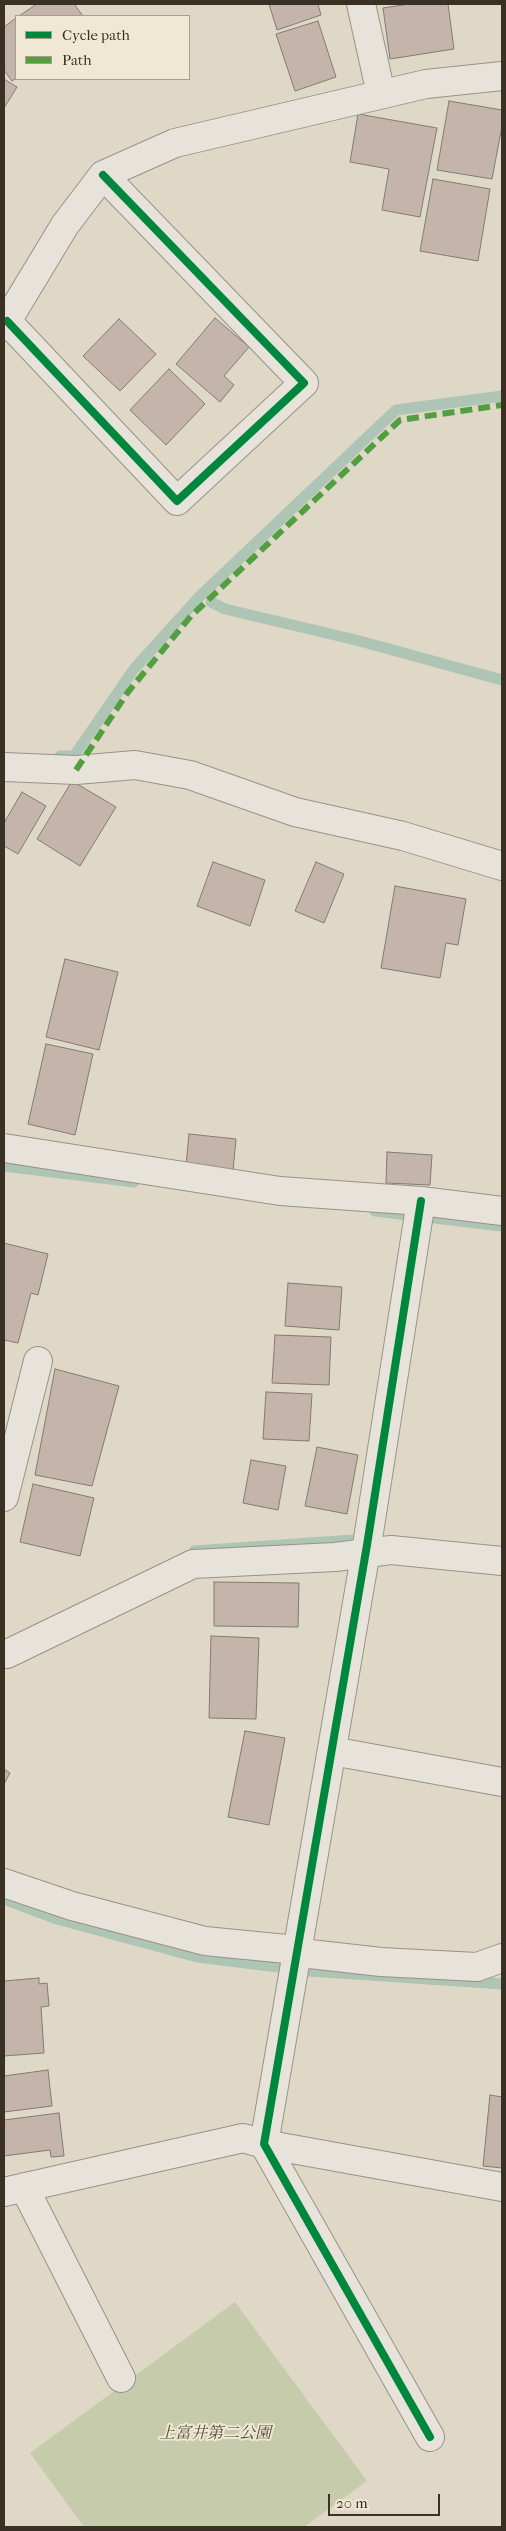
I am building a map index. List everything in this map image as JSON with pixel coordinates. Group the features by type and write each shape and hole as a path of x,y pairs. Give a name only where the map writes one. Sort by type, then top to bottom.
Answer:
{"street":[{"path":"361,4 382,94"},
{"path":"103,175 304,383 176,501 5,324 65,225 103,175 175,143 426,84 502,76"},
{"path":"4,767 76,770 135,765 190,775 295,812 403,836 502,866"},
{"path":"4,1148 418,1211 502,1211"},
{"path":"418,1211 367,1544 264,2144 430,2437"},
{"path":"4,1496 38,1361"},
{"path":"4,1653 7,1654 193,1564 367,1544 391,1550 502,1561"},
{"path":"332,1752 502,1782"},
{"path":"4,1883 72,1906 205,1941 295,1961 310,1954 382,1962 477,1967 502,1958"},
{"path":"121,2378 14,2190 243,2138 264,2144 502,2187"}],"green space":[{"name":"上富井第二公園","path":"235,2302 367,2481 304,2527 84,2527 30,2453"}],"building":[{"path":"37,4 74,4 82,15 20,15"},
{"path":"269,4 318,4 321,15 277,30"},
{"path":"409,4 448,4 454,49 390,59 383,8"},
{"path":"15,19 15,79 12,81 4,70 4,27"},
{"path":"318,21 336,77 295,91 276,34"},
{"path":"4,79 17,87 4,108"},
{"path":"449,101 502,110 502,126 492,179 437,170"},
{"path":"358,114 437,128 420,217 382,210 389,169 350,162"},
{"path":"433,179 490,189 478,261 420,251"},
{"path":"215,318 249,347 224,376 234,385 220,402 176,364"},
{"path":"119,319 156,354 120,391 83,356"},
{"path":"169,369 205,404 166,445 130,410"},
{"path":"72,781 116,807 80,866 37,839"},
{"path":"22,792 46,806 18,854 4,846 4,823"},
{"path":"213,862 265,880 250,926 197,906"},
{"path":"316,862 344,874 324,923 295,911"},
{"path":"395,886 466,899 458,945 446,943 440,978 381,968"},
{"path":"65,959 118,972 99,1050 46,1037"},
{"path":"46,1044 93,1054 75,1135 28,1124"},
{"path":"189,1134 236,1139 233,1171 186,1166"},
{"path":"387,1152 432,1155 430,1185 386,1183"},
{"path":"4,1243 48,1254 38,1295 31,1293 18,1343 4,1340"},
{"path":"288,1283 342,1287 339,1330 285,1326"},
{"path":"275,1335 331,1337 329,1385 272,1383"},
{"path":"55,1369 119,1386 92,1486 35,1475"},
{"path":"266,1392 312,1394 309,1441 263,1439"},
{"path":"317,1447 358,1455 347,1514 305,1506"},
{"path":"251,1460 286,1466 278,1510 243,1503"},
{"path":"33,1484 94,1498 80,1556 20,1542"},
{"path":"214,1582 299,1583 298,1627 214,1626"},
{"path":"211,1636 259,1638 256,1719 209,1718"},
{"path":"245,1731 285,1738 269,1825 228,1817"},
{"path":"4,1769 10,1773 4,1784"},
{"path":"39,1978 39,1984 47,1983 49,2006 41,2007 44,2053 4,2056 4,1981"},
{"path":"48,2070 52,2106 4,2112 4,2076"},
{"path":"490,2095 502,2097 502,2168 483,2166"},
{"path":"59,2113 64,2156 51,2157 50,2150 4,2156 4,2120"}],"waterway":[{"path":"60,756 74,756 134,669 200,596 396,410 502,396"},
{"path":"211,602 225,609 356,640 502,680"},
{"path":"4,1166 134,1182"},
{"path":"375,1211 502,1226"},
{"path":"194,1551 368,1539"},
{"path":"4,1899 57,1919 197,1957 310,1971 502,1984"}],"marked path":[{"path":"76,770 128,692 191,616 400,420 502,405"}],"cycle path":[{"path":"7,321 177,501 304,383 103,175"},
{"path":"421,1201 367,1545 264,2144 430,2437"}]}
